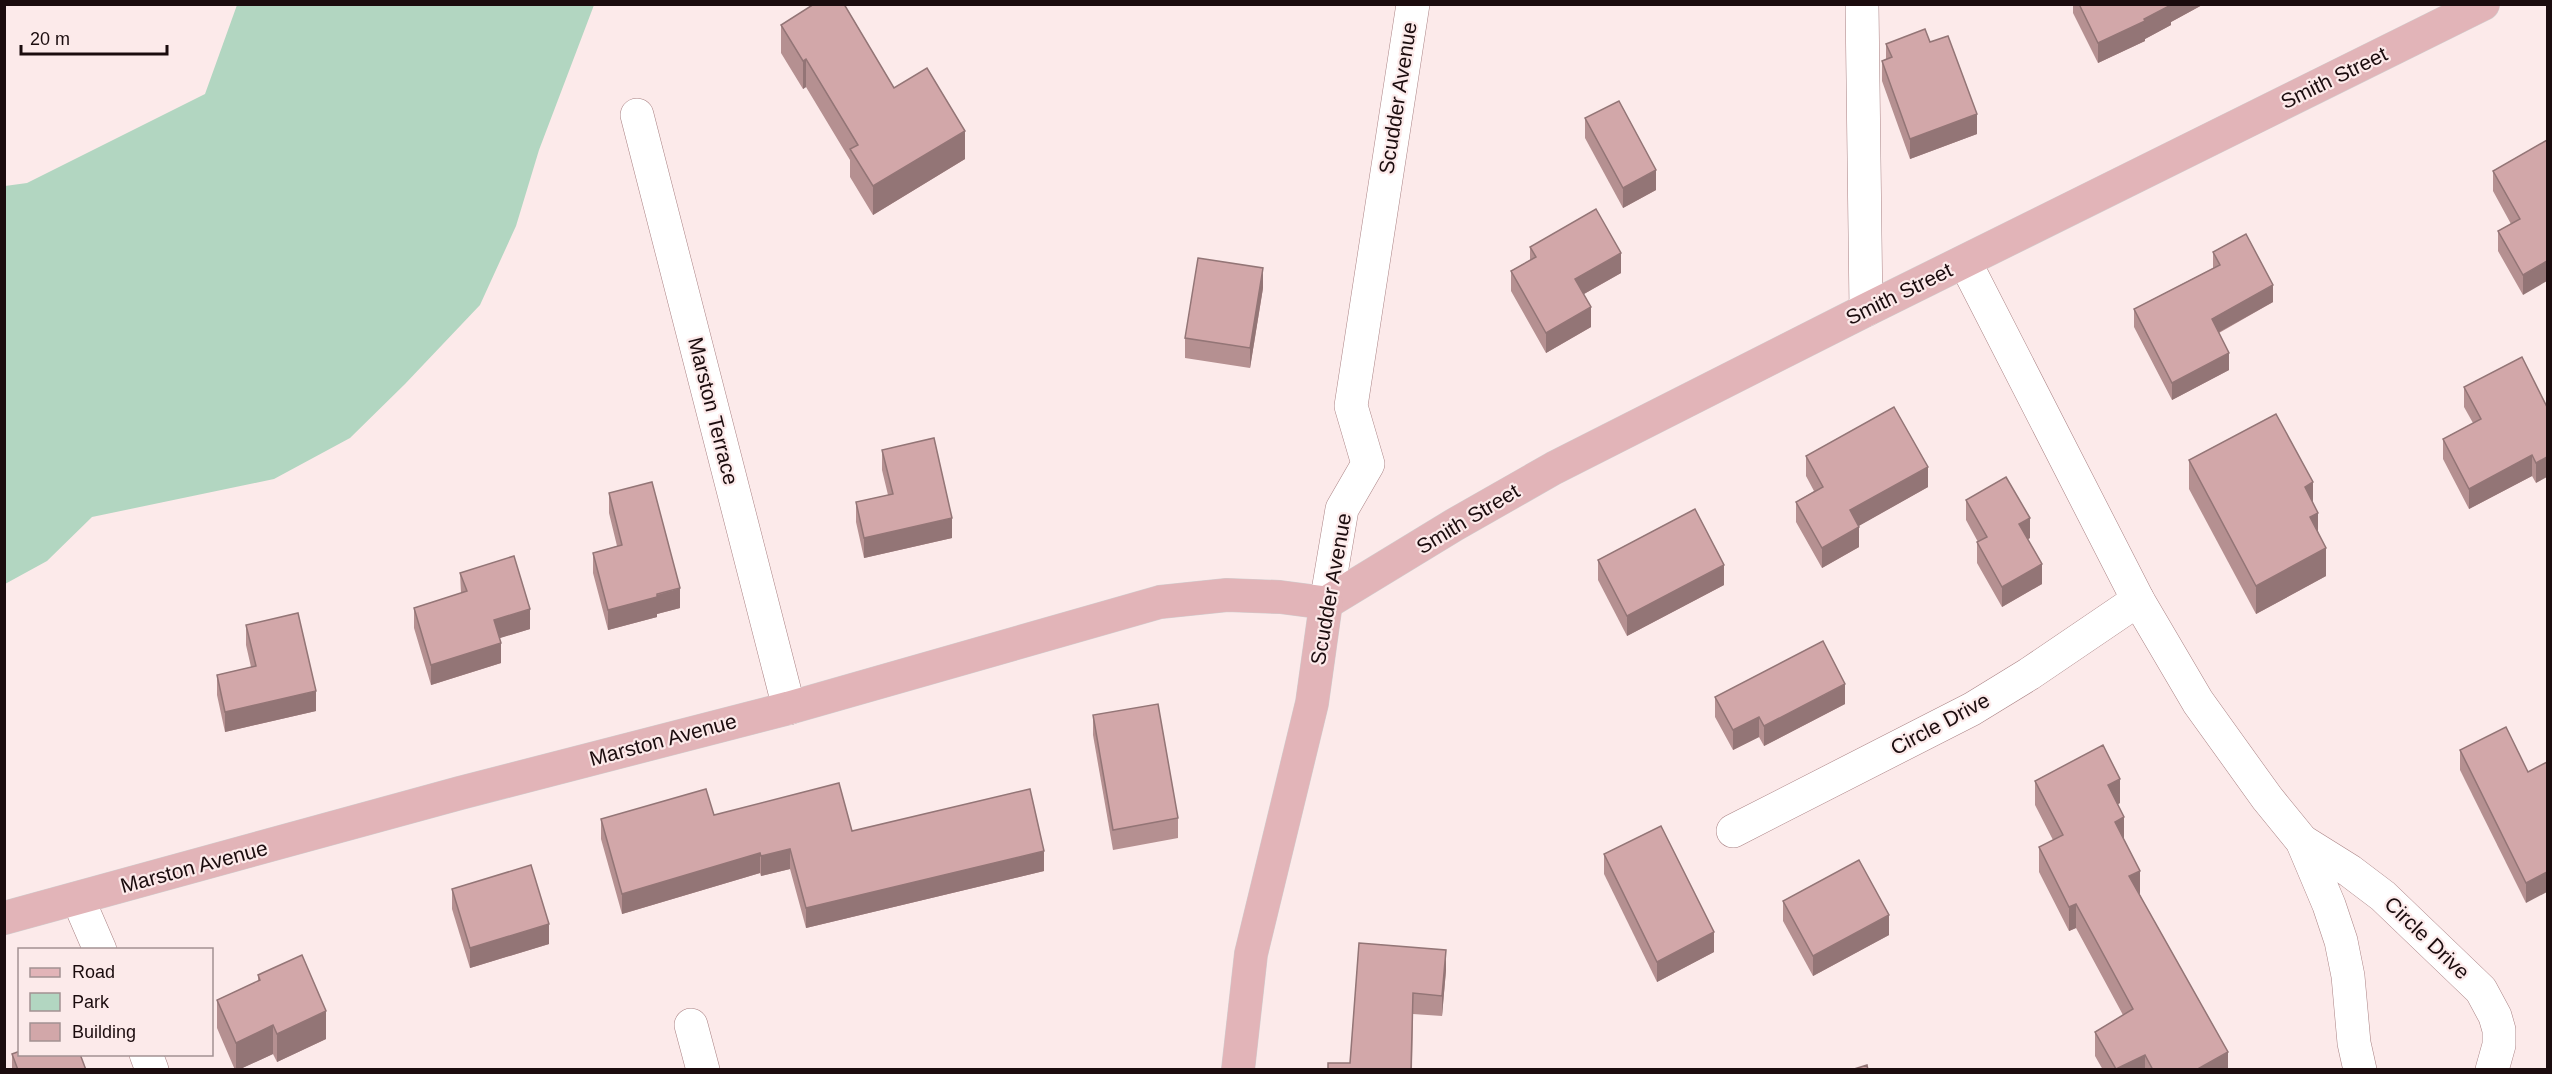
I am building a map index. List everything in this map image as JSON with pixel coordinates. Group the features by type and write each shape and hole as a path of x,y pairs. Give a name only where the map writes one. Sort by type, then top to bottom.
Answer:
{"main road":[{"name":"Smith Street","path":"1326,603 1454,525 1554,468 1866,310 2482,5"},
{"name":"Marston Avenue","path":"4,918 449,796 789,708 1160,602 1227,595 1280,597 1326,603"},
{"name":"Scudder Avenue","path":"1238,1070 1251,954 1312,703 1326,603"}],"street":[{"name":"Scudder Avenue","path":"1326,603 1342,509 1368,464 1351,406 1413,4"},
{"path":"1862,4 1866,310"},
{"name":"Marston Terrace","path":"637,115 789,708"},
{"name":"Circle Drive","path":"1965,262 2138,600 2198,702 2301,841 2329,904 2341,941 2348,976 2354,1043 2361,1070"},
{"name":"Circle Drive","path":"1732,831 1972,709 2029,674 2138,600"},
{"name":"Circle Drive","path":"2301,841 2350,871 2383,896 2481,990 2493,1009 2499,1030 2499,1045 2492,1070"},
{"path":"78,899 99,948"},
{"path":"691,1025 703,1070"}],"green space":[{"path":"237,5 594,5 539,150 516,226 480,305 405,384 350,438 274,479 92,517 47,561 5,584 5,186 27,183 205,94"}],"building":[{"path":"814,4 844,4 894,88 927,68 965,131 873,186 850,149 858,145 806,59 803,61 781,25"},
{"path":"2079,4 2171,5 2144,19 2145,21 2098,43"},
{"path":"1925,29 1930,42 1948,36 1977,114 1910,139 1882,61 1892,57 1886,44"},
{"path":"1619,101 1656,170 1623,188 1585,118"},
{"path":"2547,140 2547,261 2523,275 2498,231 2520,219 2493,171"},
{"path":"1596,209 1621,253 1575,279 1591,307 1546,333 1511,271 1536,257 1530,247"},
{"path":"2246,234 2273,285 2212,319 2229,353 2172,383 2134,309 2220,265 2213,252"},
{"path":"1198,258 1263,268 1250,348 1185,338"},
{"path":"2522,357 2547,407 2547,457 2536,463 2532,455 2469,489 2443,439 2481,419 2464,387"},
{"path":"1894,407 1928,467 1850,510 1859,527 1822,548 1796,502 1823,487 1806,456"},
{"path":"2276,414 2313,482 2305,487 2318,513 2310,517 2326,548 2256,586 2189,460"},
{"path":"934,438 952,518 864,538 856,502 893,494 882,450"},
{"path":"2006,477 2030,518 2019,524 2042,564 2002,587 1977,542 1987,537 1966,500"},
{"path":"652,482 680,588 657,594 657,597 608,610 593,553 622,545 609,493"},
{"path":"1695,509 1724,565 1627,616 1598,560"},
{"path":"514,556 530,609 494,620 501,643 431,665 414,608 467,591 460,573"},
{"path":"298,613 316,691 225,712 217,675 256,666 246,625"},
{"path":"1823,641 1845,684 1764,726 1759,717 1733,730 1715,697"},
{"path":"1158,704 1178,818 1113,830 1093,715"},
{"path":"2506,727 2528,772 2547,762 2547,872 2526,883 2460,750"},
{"path":"2103,745 2120,779 2108,785 2124,817 2115,822 2140,871 2129,876 2228,1052 2196,1070 2153,1070 2145,1055 2116,1069 2095,1032 2133,1009 2076,904 2069,907 2039,847 2063,835 2035,781"},
{"path":"839,783 852,831 1030,789 1044,851 806,908 790,849 761,856 760,853 622,894 601,819 706,789 714,815"},
{"path":"1661,826 1714,932 1657,962 1604,854"},
{"path":"1859,860 1889,915 1813,956 1783,901"},
{"path":"531,865 549,924 470,948 452,889"},
{"path":"1359,943 1446,950 1442,996 1413,993 1411,1070 1328,1070 1328,1063 1350,1063"},
{"path":"302,955 326,1011 277,1034 273,1025 236,1043 217,1000 260,980 258,975"},
{"path":"18,1052 18,1056 81,1056 86,1070 18,1070 12,1054"},
{"path":"1867,1065 1868,1070 1851,1070"}]}
